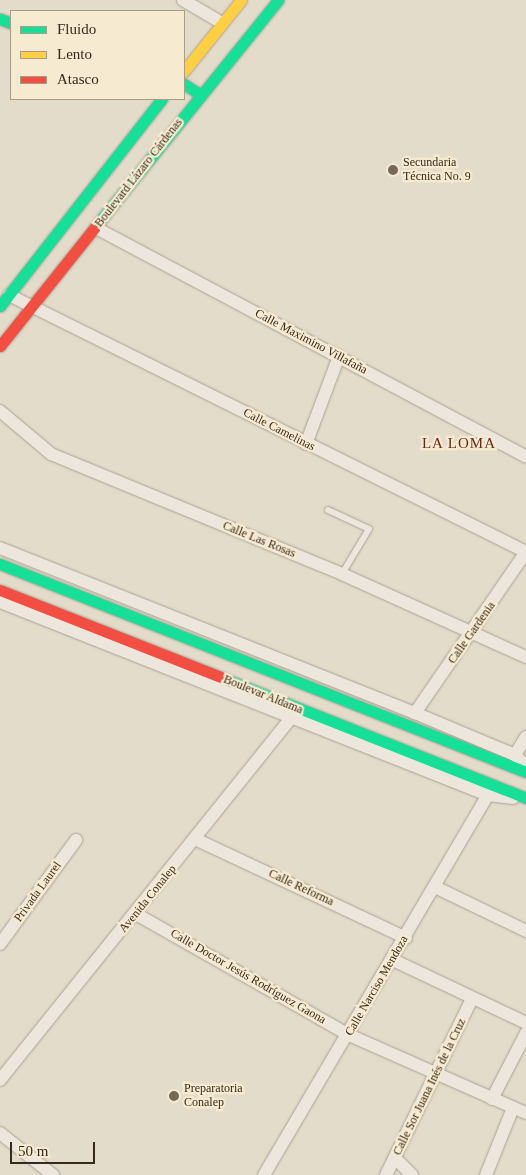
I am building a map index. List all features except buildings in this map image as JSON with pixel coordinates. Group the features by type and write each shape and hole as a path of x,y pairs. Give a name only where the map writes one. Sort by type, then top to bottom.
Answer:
{"street":[{"path":"183,0 222,23"},
{"path":"185,70 241,0"},
{"name":"Boulevard Lázaro Cárdenas","path":"0,346 278,0"},
{"path":"185,85 201,95"},
{"path":"0,306 161,100"},
{"name":"Calle Maximino Villafaña","path":"96,228 526,457"},
{"name":"Calle Camelinas","path":"9,295 33,305 306,444 526,552"},
{"path":"306,444 339,356"},
{"name":"Calle Las Rosas","path":"0,412 52,454 342,574 475,631 526,657"},
{"path":"0,548 415,713 514,755 526,766"},
{"name":"Calle Gardenia","path":"415,713 475,631 526,552"},
{"name":"Boulevar Aldama","path":"0,564 526,772"},
{"name":"Boulevar Aldama","path":"0,590 526,799"},
{"name":"Boulevar Aldama","path":"0,602 293,716 488,795 526,799"},
{"name":"Avenida Conalep","path":"0,1080 136,914 293,716"},
{"path":"514,755 526,737"},
{"name":"Calle Narciso Mendoza","path":"264,1175 406,938 488,795"},
{"name":"Calle Reforma","path":"196,839 406,938"},
{"name":"Privada Laurel","path":"0,944 76,840"},
{"path":"434,887 526,931"},
{"name":"Calle Doctor Jesús Rodríguez Gaona","path":"136,914 349,1034 526,1114"},
{"path":"393,960 526,1023"},
{"name":"Calle Sor Juana Inés de la Cruz","path":"386,1175 437,1075 472,999"},
{"path":"492,1099 526,1033"},
{"path":"486,1175 513,1108"},
{"path":"0,1133 53,1175"},
{"path":"395,1158 412,1175"}],"lane":[{"path":"328,510 369,529 342,574"}],"traffic: fast":[{"path":"95,227 278,0"},
{"path":"0,19 10,23"},
{"path":"185,85 201,95"},
{"path":"0,306 161,100"},
{"path":"0,564 526,772"},
{"path":"228,680 526,798"}],"traffic: slow":[{"path":"185,70 241,0"}],"traffic: jam":[{"path":"0,346 95,227"},
{"path":"0,590 228,680"}],"place":[{"name":"Secundaria Técnica No. 9","path":"393,170"},
{"name":"Preparatoria Conalep","path":"174,1096"}],"district":[{"name":"LA LOMA","path":"459,444"}]}
